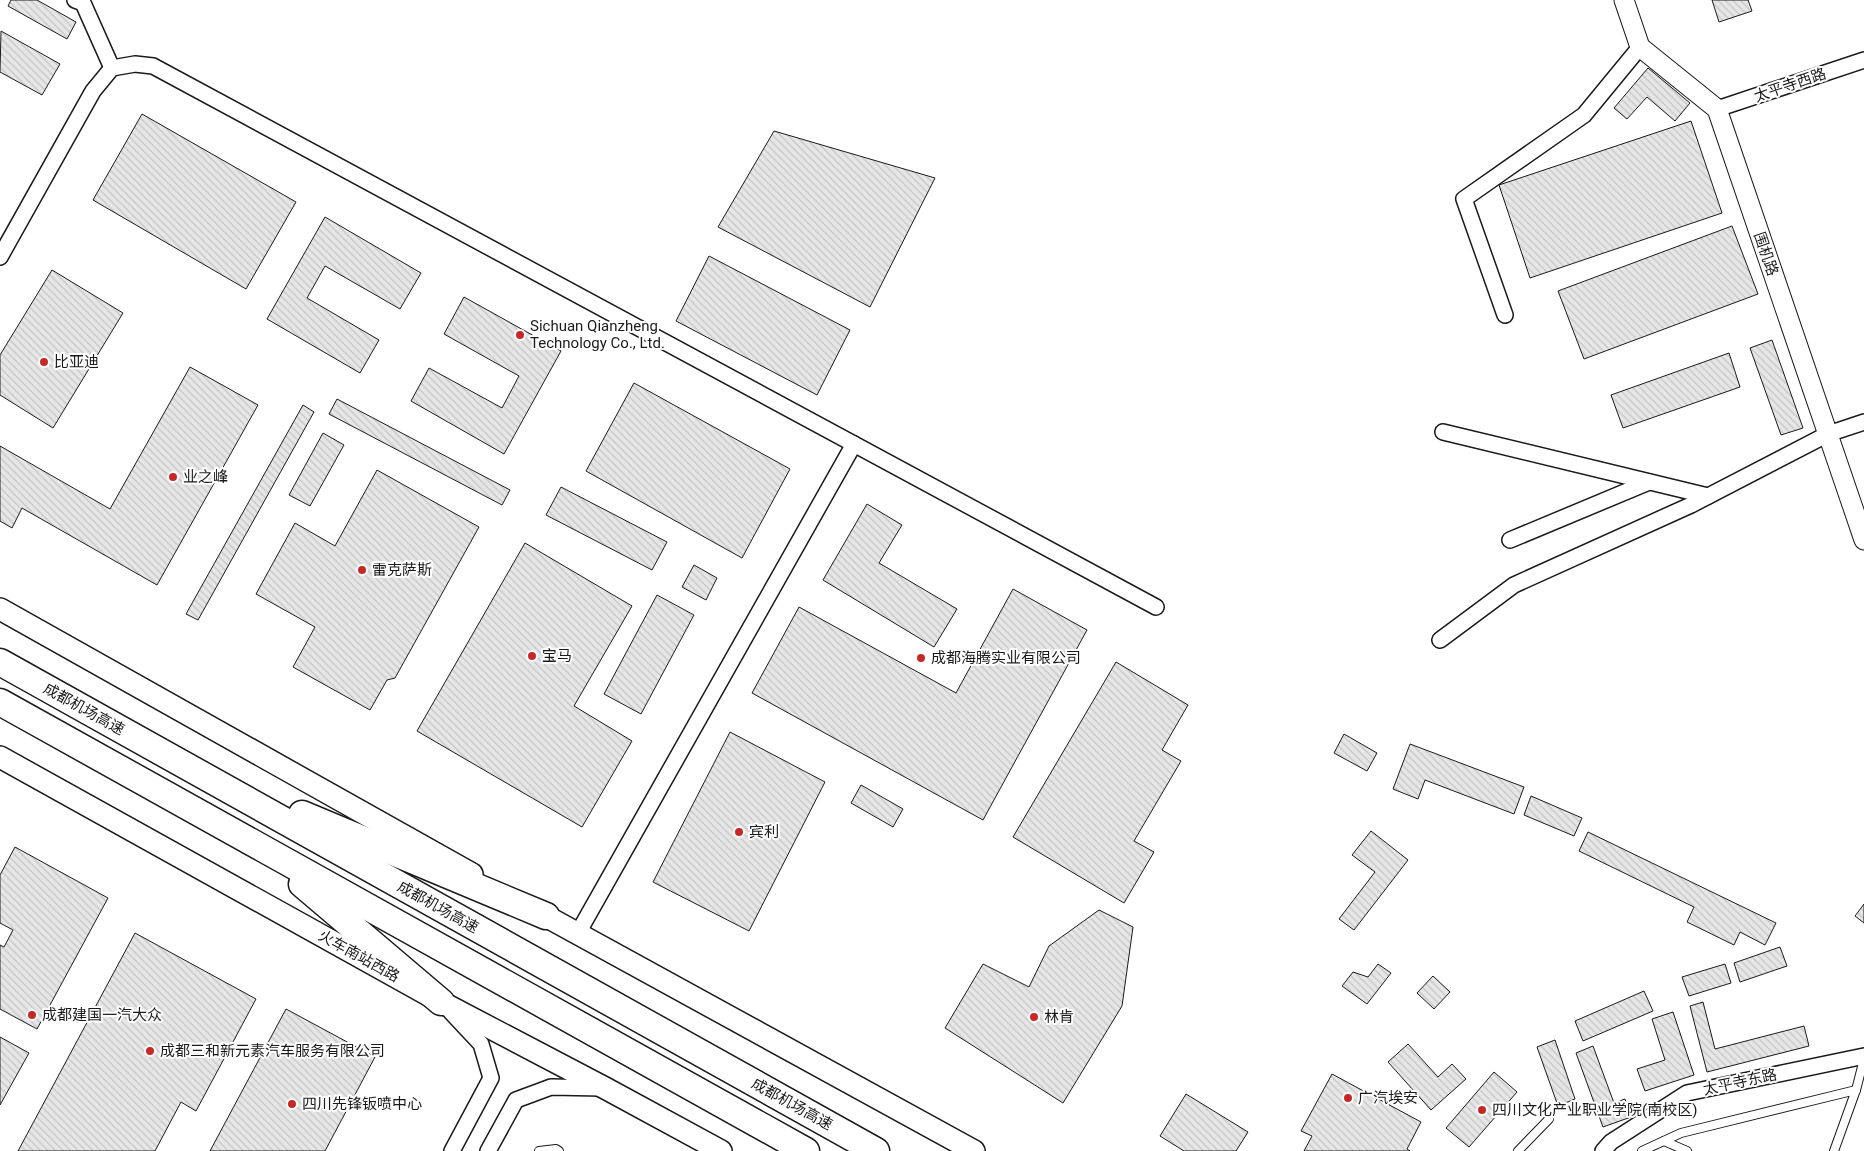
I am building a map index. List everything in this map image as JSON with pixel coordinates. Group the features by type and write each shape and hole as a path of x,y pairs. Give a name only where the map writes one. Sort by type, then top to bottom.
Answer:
{"highway":[{"name":"成都机场高速","path":"0,662 876,1151"},
{"path":"0,702 806,1151"},
{"path":"185,766 546,916"},
{"path":"260,847 441,1002"}],"main road":[{"path":"0,609 546,916 974,1151"},
{"name":"火车南站西路","path":"0,757 441,1002 605,1088 716,1150"}],"street":[{"path":"75,0 83,3 112,68"},
{"path":"1624,0 1640,47 1717,109"},
{"path":"1505,315 1464,199 1584,114 1640,47"},
{"name":"太平寺西路","path":"1717,109 1864,60"},
{"path":"0,257 93,91 112,68 135,64 153,66 1156,607"},
{"name":"围机路","path":"1717,109 1864,540"},
{"path":"1440,640 1514,585 1708,496 1828,434 1864,422"},
{"path":"1443,432 1708,496"},
{"path":"578,933 854,444"},
{"path":"1510,540 1649,482"},
{"path":"441,1002 481,1044 491,1078 452,1151"},
{"name":"太平寺东路","path":"1603,1151 1611,1142 1687,1093 1864,1058"},
{"path":"488,1151 516,1100 551,1087 605,1088"}],"lane":[{"path":"1834,1151 1856,1090 1864,1058"},
{"path":"1642,1151 1681,1133 1856,1090"},
{"path":"1518,1151 1549,1119"},
{"path":"1664,1141 1687,1151"},
{"path":"538,1151 556,1149 559,1151"}],"building":[{"path":"11,0 37,0 76,22 67,39 8,6"},
{"path":"1712,0 1748,0 1752,11 1719,22"},
{"path":"1,31 60,64 42,95 0,72"},
{"path":"1648,68 1690,103 1675,121 1647,97 1627,119 1614,108"},
{"path":"142,114 296,202 246,289 93,200"},
{"path":"1691,121 1722,213 1530,278 1499,185"},
{"path":"774,131 935,178 870,307 718,227"},
{"path":"325,217 421,273 400,309 325,266 307,298 379,340 360,373 267,319"},
{"path":"1732,226 1758,294 1584,359 1558,291"},
{"path":"709,256 850,330 817,395 676,321"},
{"path":"52,270 123,313 53,428 0,395 0,355"},
{"path":"464,297 561,351 504,454 411,401 429,368 502,408 519,376 444,334"},
{"path":"1772,340 1803,428 1781,435 1750,348"},
{"path":"1729,353 1740,387 1623,428 1611,395"},
{"name":"业之峰","path":"190,367 258,405 157,585 22,508 12,528 0,521 0,446 110,509"},
{"path":"634,383 790,469 742,558 586,471"},
{"path":"337,399 510,490 502,505 329,414"},
{"path":"303,405 314,412 198,620 186,614"},
{"path":"323,433 344,445 310,506 289,495"},
{"name":"雷克萨斯","path":"377,470 479,527 395,678 387,680 370,710 293,667 315,627 256,594 295,523 335,546"},
{"path":"561,487 667,542 652,570 546,515"},
{"path":"867,504 902,525 879,563 957,609 934,647 823,580"},
{"name":"宝马","path":"525,543 632,606 574,706 632,741 582,827 417,731"},
{"path":"694,565 717,578 706,600 682,587"},
{"path":"1013,589 1087,630 983,820 752,693 799,607 956,693"},
{"path":"657,595 694,615 641,714 604,694"},
{"path":"1116,662 1188,705 1162,750 1181,761 1134,841 1154,852 1124,903 1013,837"},
{"name":"宾利","path":"730,732 825,782 749,931 653,882"},
{"path":"1344,734 1377,753 1367,771 1334,753"},
{"path":"1410,744 1524,787 1514,814 1425,780 1418,799 1393,789"},
{"path":"861,785 903,809 893,827 851,803"},
{"path":"1531,796 1582,818 1574,836 1524,815"},
{"path":"1371,831 1408,860 1354,930 1339,919 1375,872 1352,855"},
{"path":"1588,832 1776,923 1765,945 1740,932 1734,945 1687,922 1694,907 1579,851"},
{"path":"15,847 108,898 37,1029 0,1009 0,945 4,947 13,930 0,923 0,875"},
{"path":"1864,904 1864,923 1855,916"},
{"name":"林肯","path":"1099,910 1133,927 1122,1006 1063,1103 945,1028 983,964 1029,987 1049,946"},
{"name":"成都三和新元素汽车服务有限公司","path":"135,933 256,999 196,1111 181,1102 155,1151 18,1151"},
{"path":"1780,947 1787,966 1740,982 1734,963"},
{"path":"1378,964 1391,973 1367,1004 1342,986 1353,972 1368,977"},
{"path":"1725,964 1731,983 1689,996 1682,977"},
{"path":"1433,976 1450,992 1434,1009 1417,993"},
{"path":"1644,991 1653,1011 1583,1041 1575,1021"},
{"path":"1703,1002 1715,1049 1804,1026 1809,1046 1707,1072 1690,1006"},
{"name":"四川先锋钣喷中心","path":"286,1009 375,1057 325,1151 210,1151"},
{"path":"1673,1012 1694,1075 1645,1091 1637,1069 1665,1060 1652,1019"},
{"path":"0,1037 29,1053 0,1105"},
{"path":"1555,1040 1575,1099 1558,1106 1537,1047"},
{"path":"1408,1044 1438,1077 1452,1064 1466,1079 1431,1110 1388,1062"},
{"path":"1593,1046 1614,1103 1625,1099 1631,1117 1603,1127 1576,1053"},
{"name":"四川文化产业职业学院(南校区)","path":"1494,1072 1517,1092 1469,1147 1446,1128"},
{"name":"广汽埃安","path":"1332,1074 1421,1122 1407,1149 1410,1151 1304,1151 1312,1136 1301,1131"},
{"path":"1186,1094 1248,1132 1236,1151 1184,1151 1160,1136"}],"place":[{"name":"Sichuan Qianzheng Technology Co., Ltd.","path":"520,335"},
{"name":"比亚迪","path":"44,362"},
{"name":"业之峰","path":"173,477"},
{"name":"雷克萨斯","path":"362,570"},
{"name":"宝马","path":"532,656"},
{"name":"成都海腾实业有限公司","path":"921,658"},
{"name":"宾利","path":"739,832"},
{"name":"成都建国一汽大众","path":"32,1015"},
{"name":"林肯","path":"1034,1017"},
{"name":"成都三和新元素汽车服务有限公司","path":"150,1051"},
{"name":"广汽埃安","path":"1348,1098"},
{"name":"四川先锋钣喷中心","path":"292,1104"},
{"name":"四川文化产业职业学院(南校区)","path":"1482,1110"}]}
